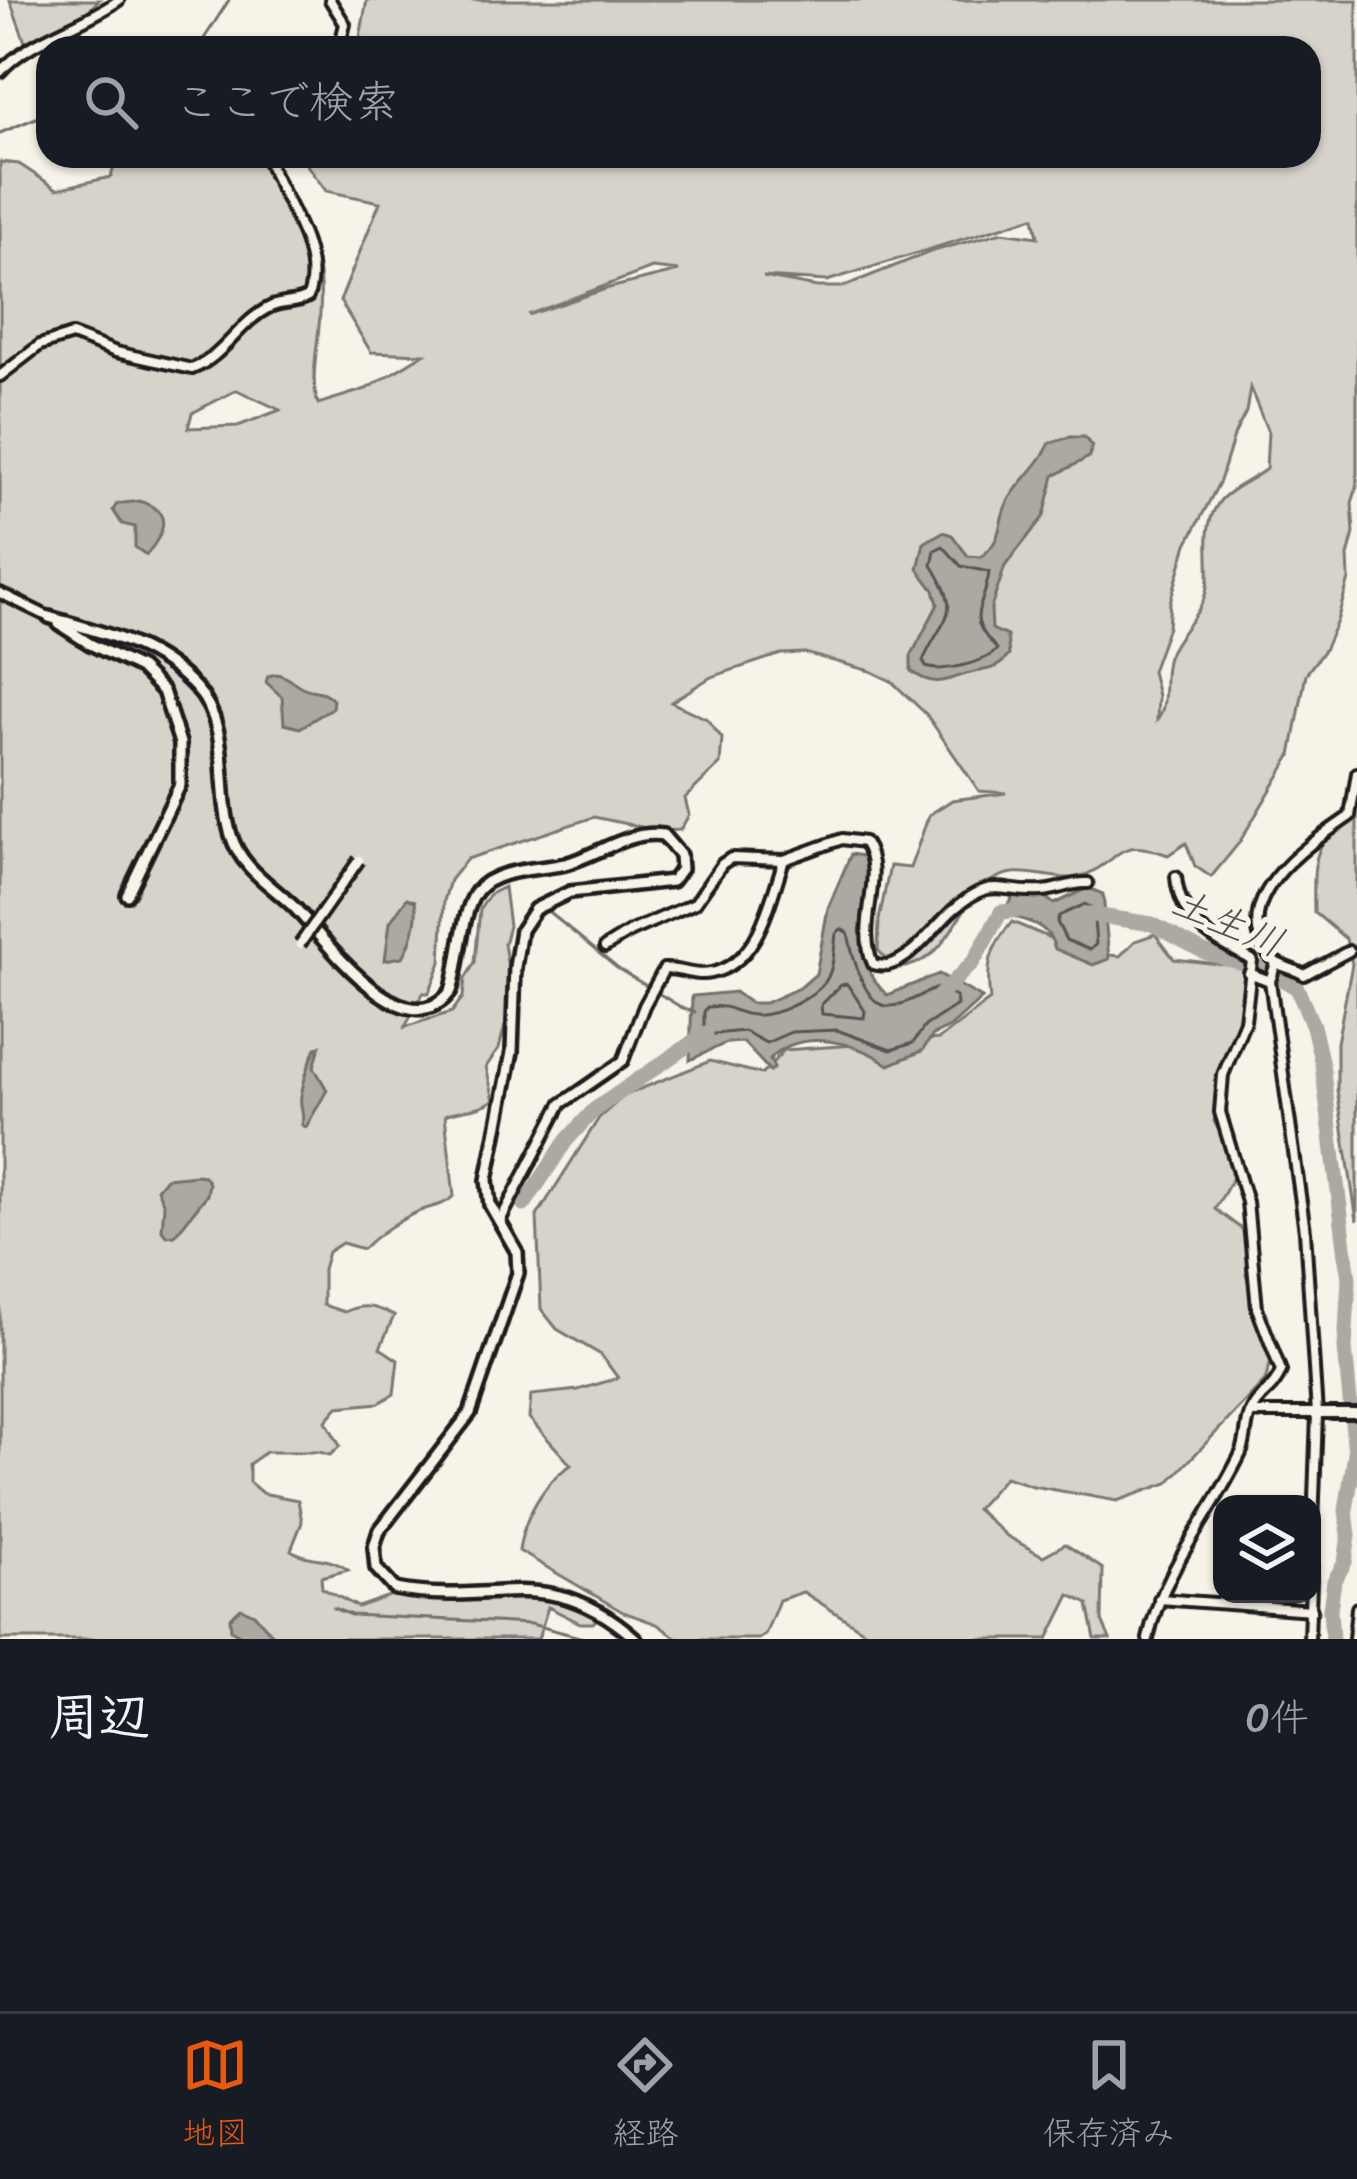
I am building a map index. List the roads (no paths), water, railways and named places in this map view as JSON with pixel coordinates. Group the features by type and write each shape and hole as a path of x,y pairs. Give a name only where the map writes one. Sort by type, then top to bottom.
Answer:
{"street":[{"path":"52,36 90,21 119,0"},
{"path":"330,0 345,24 342,36"},
{"path":"0,72 15,55 36,43"},
{"path":"0,376 40,345 72,335 116,352 193,369 220,352 250,320 270,308 308,297 313,283 307,245 272,168"},
{"path":"0,592 28,610 120,636 162,658 196,688 210,706 218,731 225,809 243,862 295,909 343,964 409,1009 423,1010 442,1002 451,991 470,904 482,885 590,857 642,834 670,838 682,865 672,881 570,892 535,909 521,930 512,1052 487,1180 490,1205 517,1252 518,1273 477,1399 386,1520 374,1547 376,1568 395,1588 564,1595 602,1611 636,1639"},
{"path":"50,617 90,644 140,668 163,691 171,707 180,743 180,785 127,895"},
{"path":"1349,951 1304,975 1276,963 1260,937 1259,918 1272,881 1298,852 1350,816 1357,773"},
{"path":"605,947 695,903 731,858 784,860 842,839 864,842 873,861 865,921 867,949 880,968 906,955 950,911 993,885 1037,892 1074,882 1088,884"},
{"path":"301,944 359,860"},
{"path":"500,1221 560,1104 623,1061 664,969 709,974 743,958 784,860"},
{"path":"1148,1639 1159,1599 1244,1448 1250,1413 1272,1390 1281,1371 1257,1308 1247,1202 1220,1112 1223,1075 1245,1021 1252,960 1217,942 1186,912 1178,903 1176,877"},
{"path":"1276,963 1271,980 1305,1231 1317,1414 1309,1639"},
{"path":"1249,973 1271,980"},
{"path":"1250,1413 1357,1413"},
{"path":"1159,1599 1312,1610"},
{"path":"1354,1639 1357,1608"}],"water":[{"path":"1084,437 1092,446 1089,457 1054,476 1044,516 1005,566 991,608 992,629 1007,636 1009,655 994,667 944,681 918,676 911,671 911,656 938,604 918,569 924,543 943,532 952,535 968,556 981,557 998,535 1010,498 1050,443"},
{"path":"139,501 158,511 163,524 146,555 135,547 135,527 122,524 113,510 117,504"},
{"path":"276,674 325,693 333,700 332,708 300,728 284,724 282,697 266,682"},
{"path":"851,854 874,858 862,911 862,947 875,981 887,995 939,974 982,998 950,1027 933,1035 922,1051 889,1065 862,1050 830,1041 783,1049 770,1059 774,1068 770,1071 743,1042 726,1043 690,1060 692,996 735,992 750,1003 765,1003 801,987 816,974 828,908"},
{"path":"1088,888 1103,894 1109,959 1093,965 1055,949 1042,928 1003,912 1015,894 1039,892 1054,904"},
{"path":"407,898 416,907 409,944 403,957 385,960 390,922"},
{"path":"320,1046 314,1067 327,1090 306,1127 302,1125 301,1096 311,1059"},
{"path":"196,1175 209,1183 207,1195 175,1235 167,1236 162,1230 164,1205 157,1189 166,1178"},
{"path":"241,1608 254,1614 276,1639 246,1639 231,1630 230,1618"}],"waterway":[{"path":"206,36 229,0"},
{"path":"0,133 36,118"},
{"name":"土生川","path":"939,996 974,961 1001,912 1021,910"},
{"path":"549,912 617,968 695,1012"},
{"name":"土生川","path":"1087,914 1152,924 1204,952 1266,970 1297,988 1313,1026 1349,1279 1345,1348 1355,1454 1346,1510 1345,1562 1334,1581 1330,1609 1332,1639"},
{"name":"土生川","path":"524,1205 566,1141 594,1110 706,1033"},
{"path":"333,1608 351,1615 531,1624 587,1639"}]}
